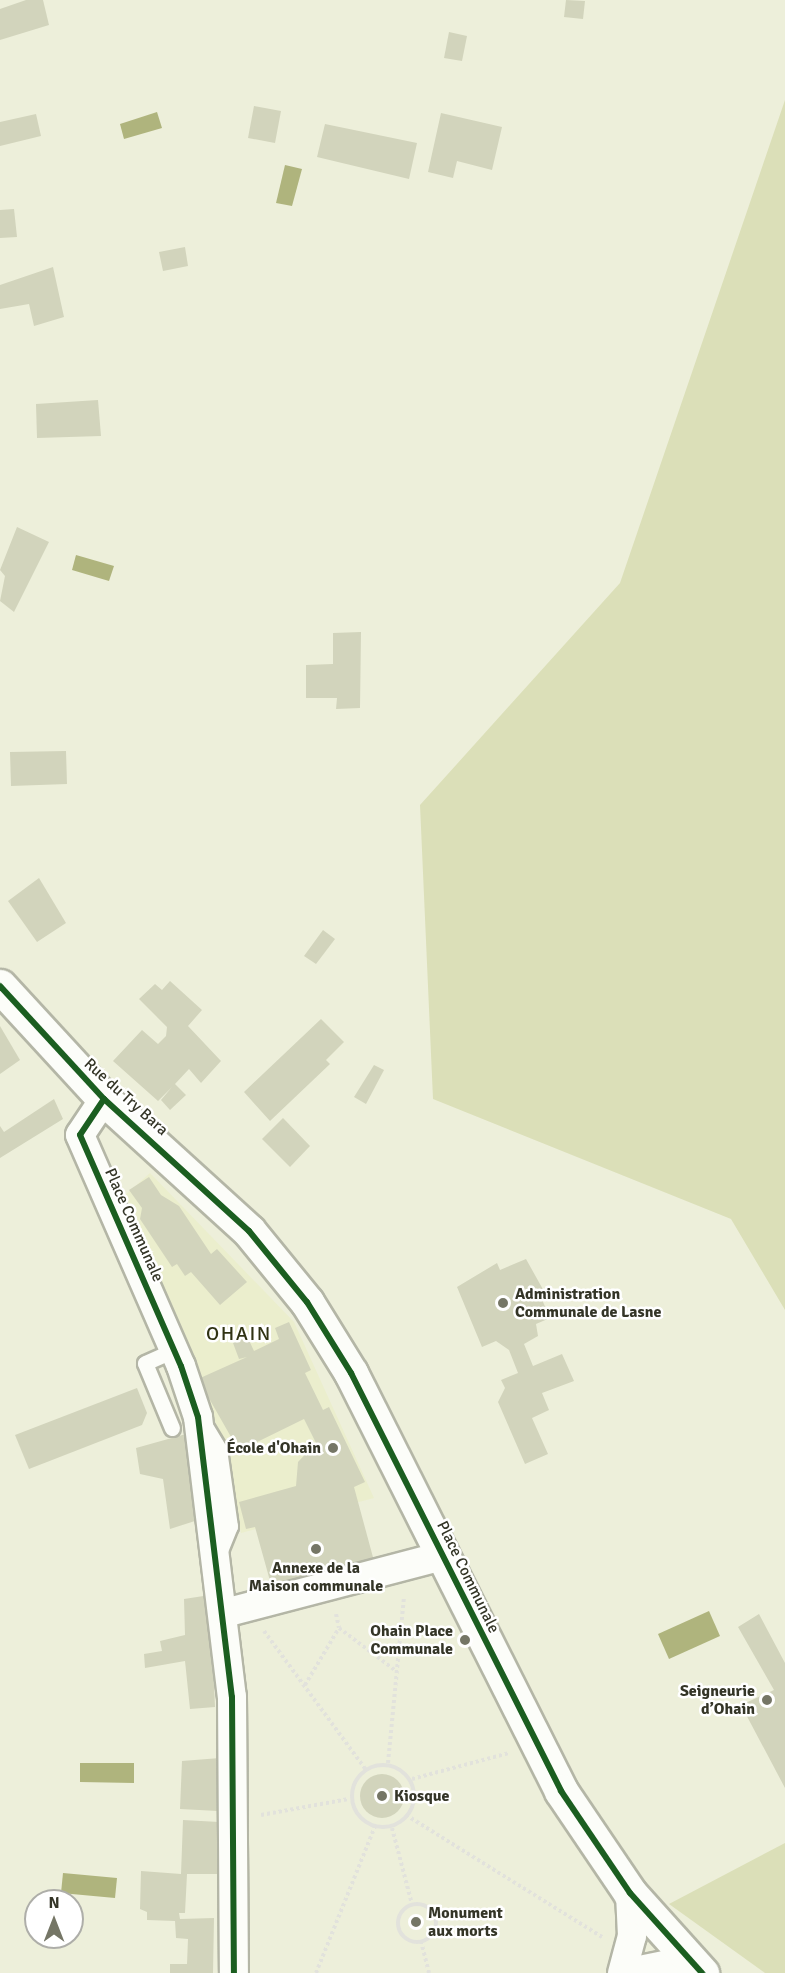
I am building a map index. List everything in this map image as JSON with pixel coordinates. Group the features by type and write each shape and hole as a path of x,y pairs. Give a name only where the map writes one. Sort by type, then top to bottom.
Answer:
{"main road":[{"name":"Rue du Try Bara","path":"0,986 104,1099 214,1196"},
{"name":"Place Communale","path":"214,1196 284,1272 329,1337 443,1556 561,1791 630,1893 700,1971"}],"street":[{"name":"Place Communale","path":"104,1099 80,1135 174,1350 198,1417 218,1557 236,1610 234,1973"},
{"path":"236,1610 328,1588 443,1556"},
{"name":"Place Communale","path":"630,1893 631,1944 624,1973 669,1964 700,1971"}],"lane":[{"path":"172,1428 145,1363 174,1350"}],"path":[{"path":"388,1763 407,1567"},
{"path":"328,1588 339,1628 397,1671"},
{"path":"236,1610 304,1685 366,1770"},
{"path":"304,1685 339,1628"},
{"path":"388,1763 412,1779 536,1745"},
{"path":"349,1799 360,1772 388,1763"},
{"path":"349,1799 363,1824 392,1828 414,1808 412,1779"},
{"path":"234,1820 349,1799"},
{"path":"406,1815 603,1937 631,1944"},
{"path":"316,1973 375,1826"},
{"path":"392,1828 412,1904"},
{"path":"412,1904 423,1905 435,1918 434,1930 421,1941 408,1940 399,1930 398,1917 412,1904"},
{"path":"421,1941 429,1973"}],"shaded area":[{"path":"785,100 785,1310 731,1219 433,1099 420,805 620,583"},
{"path":"157,112 162,128 124,139 120,124"},
{"path":"285,165 302,169 292,206 276,203"},
{"path":"76,555 114,566 109,581 72,570"},
{"path":"150,1173 294,1322 374,1498 241,1533 215,1421 123,1197"},
{"path":"709,1611 720,1636 669,1659 658,1634"},
{"path":"80,1763 134,1763 134,1783 80,1782"},
{"path":"785,1843 785,1973 765,1973 669,1904"},
{"path":"63,1873 117,1878 115,1898 84,1895 84,1889 61,1889"}],"building":[{"path":"26,0 43,0 49,25 0,40 0,9"},
{"path":"566,0 585,1 583,19 564,17"},
{"path":"449,32 467,36 462,61 444,58"},
{"path":"254,106 281,111 275,143 248,138"},
{"path":"441,113 502,127 492,170 457,161 453,178 428,172"},
{"path":"36,114 41,136 0,146 0,122"},
{"path":"325,124 417,143 409,179 317,157"},
{"path":"14,209 17,237 0,238 0,210"},
{"path":"185,247 188,266 163,271 159,252"},
{"path":"53,267 64,317 34,326 29,304 0,309 0,285"},
{"path":"98,400 101,436 37,438 36,404"},
{"path":"17,527 49,542 14,612 0,601 5,576 0,570"},
{"path":"361,632 360,708 336,709 337,698 306,698 306,665 333,664 333,633"},
{"path":"66,751 67,784 11,786 10,752"},
{"path":"39,878 66,923 37,942 8,901"},
{"path":"323,930 335,939 316,964 304,956"},
{"path":"170,981 202,1010 188,1026 221,1061 201,1083 189,1069 175,1084 186,1095 170,1110 161,1100 172,1087 158,1101 113,1061 142,1030 158,1044 166,1036 167,1027 139,999 155,984 162,990"},
{"path":"321,1019 344,1042 326,1060 330,1064 270,1121 244,1092"},
{"path":"0,1026 20,1060 0,1074"},
{"path":"374,1065 384,1070 366,1104 354,1097"},
{"path":"54,1099 63,1119 0,1158 0,1126 4,1132"},
{"path":"283,1118 310,1146 290,1167 262,1139"},
{"path":"149,1177 161,1195 179,1206 211,1254 217,1249 247,1282 220,1305 191,1272 185,1276 177,1264 172,1267 140,1219 142,1208 129,1190"},
{"path":"526,1259 545,1293 540,1295 550,1318 536,1324 538,1336 524,1344 533,1366 562,1354 574,1381 542,1393 549,1410 532,1418 548,1454 525,1464 498,1402 505,1388 501,1380 518,1373 509,1350 496,1341 482,1347 457,1287 497,1263 500,1270"},
{"path":"289,1322 311,1370 305,1373 323,1410 329,1407 365,1482 354,1487 374,1561 272,1588 255,1527 246,1529 239,1502 296,1486 298,1462 316,1443 304,1419 239,1451 198,1379 247,1357 239,1359 233,1343 247,1336 254,1351 279,1339 275,1328"},
{"path":"137,1388 147,1413 142,1425 29,1469 15,1435"},
{"path":"186,1434 198,1520 170,1529 163,1479 140,1474 136,1448"},
{"path":"210,1595 215,1707 190,1709 185,1661 145,1668 144,1654 162,1651 160,1641 185,1635 184,1599"},
{"name":"Seigneurie d’Ohain","path":"759,1614 785,1663 785,1788 741,1705 774,1690 738,1627"},
{"path":"220,1758 218,1811 180,1809 182,1761"},
{"name":"Kiosque","path":"382,1774 398,1780 404,1796 398,1812 382,1818 366,1812 360,1796 366,1780"},
{"path":"183,1820 219,1822 218,1874 187,1874 185,1913 179,1913 180,1919 214,1918 213,1973 170,1973 170,1964 187,1964 188,1939 176,1938 175,1921 147,1920 147,1912 140,1909 141,1871 181,1874"}],"cycle path":[{"path":"0,986 104,1099 249,1231 307,1302 351,1373 561,1791 630,1893 702,1973"},
{"path":"104,1099 80,1135 181,1366 198,1417 232,1697 234,1973"}],"place":[{"name":"Administration Communale de Lasne","path":"503,1303"},
{"name":"École d'Ohain","path":"333,1448"},
{"name":"Annexe de la Maison communale","path":"316,1549"},
{"name":"Ohain Place Communale","path":"465,1640"},
{"name":"Seigneurie d’Ohain","path":"767,1700"},
{"name":"Kiosque","path":"382,1796"},
{"name":"Monument aux morts","path":"416,1922"}],"district":[{"name":"OHAIN","path":"239,1333"}]}
